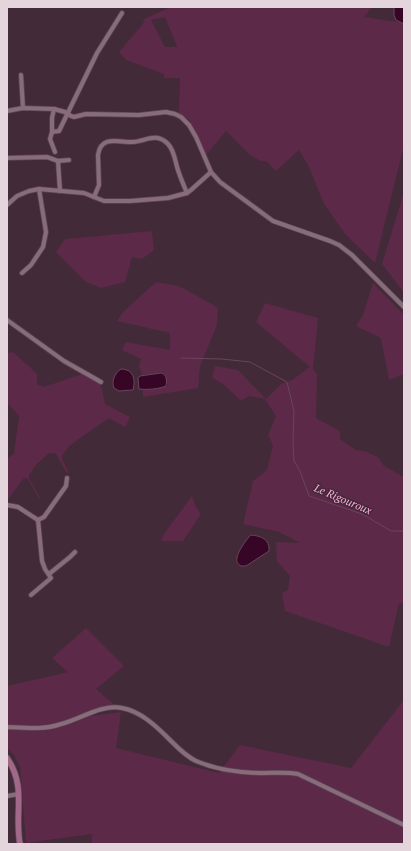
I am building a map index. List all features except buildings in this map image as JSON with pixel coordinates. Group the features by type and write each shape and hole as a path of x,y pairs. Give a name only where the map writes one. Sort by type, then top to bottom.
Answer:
{"street":[{"path":"52,132 59,131 97,53 122,13"},
{"path":"21,75 22,108"},
{"path":"7,111 22,108 54,109 65,112 74,117 86,114 139,115 166,112 175,114 181,117 189,125 196,137 211,172 220,182 274,221 339,245 352,255 404,307"},
{"path":"54,109 50,139 55,152"},
{"path":"94,197 99,185 98,151 103,144 110,141 133,142 150,137 167,143 172,150 186,193"},
{"path":"7,158 47,157 58,161 69,160"},
{"path":"58,161 60,191"},
{"path":"7,205 17,196 39,189 84,193 104,201 130,201 168,198 186,193 195,188 211,172"},
{"path":"22,273 31,265 43,247 46,232 39,189"},
{"path":"7,320 64,361 101,382"},
{"path":"38,520 44,517 66,486 67,478"},
{"path":"7,505 18,507 38,520"},
{"path":"31,595 51,578 42,561 38,520"},
{"path":"49,574 75,552"},
{"path":"7,728 32,729 61,725 108,707 124,708 145,719 195,761 215,767 245,772 298,774 404,825"},
{"path":"7,758 14,769 18,782 18,827 20,844"},
{"path":"7,796 19,794"}],"shaded area":[{"path":"171,7 372,7 364,17 404,23 404,145 375,263 346,235 324,204 309,167 299,150 276,171 266,161 260,161 249,154 226,131 206,155 195,129 189,120 179,113 180,78 164,78 164,74 126,60 119,52 143,24 144,19","holes":["165,17 177,46 165,47 151,20"]},
{"path":"394,7 404,7 404,24 396,20 394,15"},
{"path":"404,192 404,293 382,264"},
{"path":"152,231 154,250 142,259 132,257 125,282 101,288 86,282 56,252 65,239"},
{"path":"156,282 178,286 218,308 217,325 200,366 198,388 143,397 143,389 168,386 165,375 163,372 142,375 139,366 141,359 122,350 126,342 170,350 170,333 117,321 123,312"},
{"path":"373,283 404,315 404,374 389,380 381,338 356,326 363,315"},
{"path":"265,303 318,318 313,369 317,374 316,418 340,431 340,439 356,450 364,451 378,457 384,466 404,477 404,603 399,603 389,647 285,611 282,593 288,590 290,576 277,561 276,542 300,543 279,532 243,524 253,481 267,470 273,445 268,435 276,416 265,399 249,396 241,401 223,384 212,378 215,366 238,370 266,399 281,384 292,380 310,367 256,322"},
{"path":"13,352 37,374 37,384 44,387 82,374 100,383 105,404 130,417 125,427 109,418 69,446 62,456 62,459 69,473 66,472 56,454 49,453 36,465 29,475 29,478 40,498 39,499 28,479 25,478 7,501 7,458 14,454 19,416 7,403 7,353"},
{"path":"121,369 125,369 133,375 133,390 119,391 114,388 114,377"},
{"path":"161,373 165,376 166,386 153,389 139,389 138,378 140,376"},
{"path":"192,496 196,507 201,514 183,541 161,541 164,534"},
{"path":"251,535 264,539 268,544 269,551 246,566 241,566 237,562 237,556 242,546"},
{"path":"86,628 124,666 96,689 115,705 107,705 68,719 121,712 116,748 219,773 240,745 351,768 404,700 404,844 92,844 92,834 26,843 20,767 14,755 7,748 7,686 68,672 52,658"}],"waterway":[{"name":"Le Rigouroux","path":"181,358 222,359 250,362 287,382 294,411 294,461 300,471 309,496 362,514 391,531 404,531"}]}
